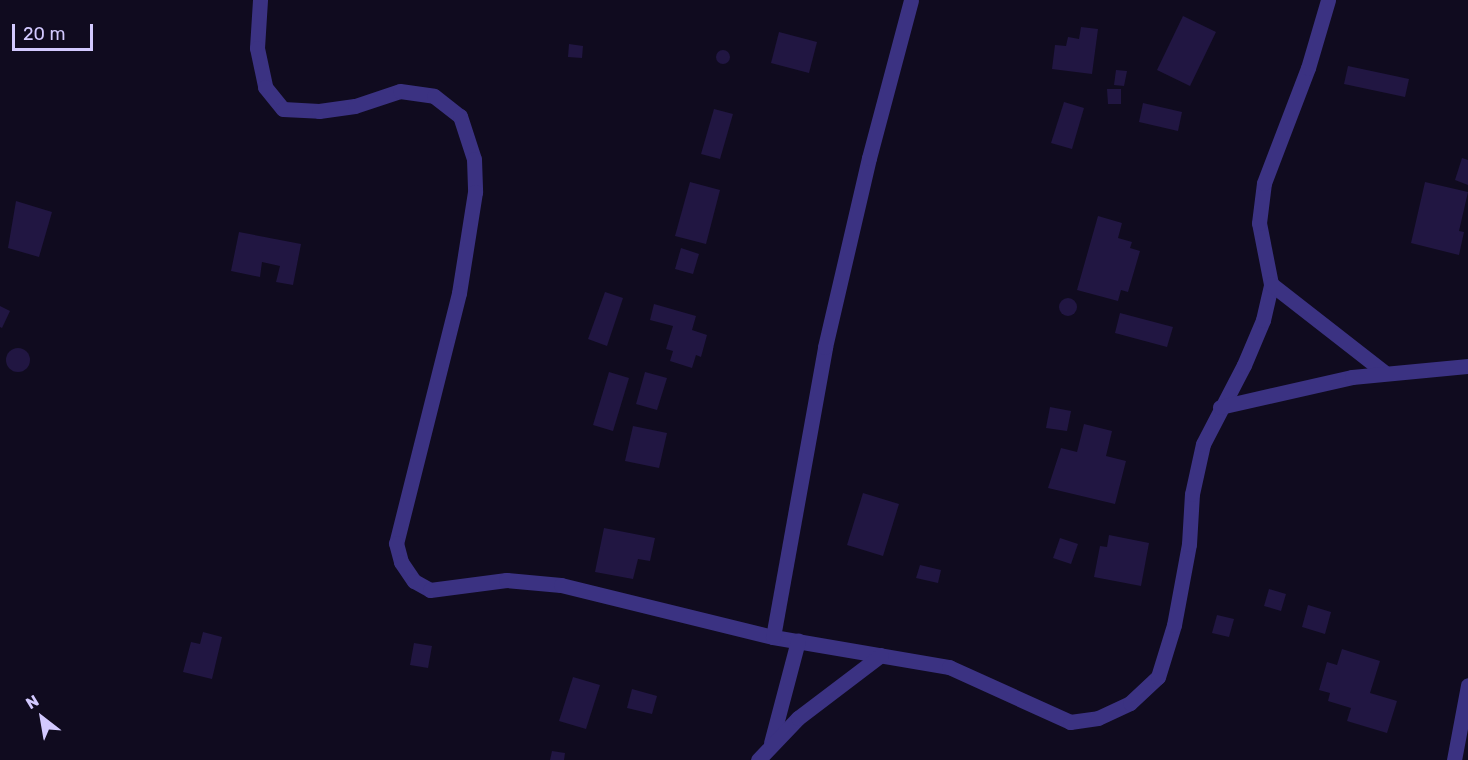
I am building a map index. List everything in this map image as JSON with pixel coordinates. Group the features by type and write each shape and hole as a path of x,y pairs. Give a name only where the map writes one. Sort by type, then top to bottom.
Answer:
{"street":[{"path":"260,0 257,48 265,87 283,109 319,111 355,106 400,91 434,96 460,116 474,159 475,192 459,293 396,543 401,562 414,581 430,590 506,580 561,585 773,637 949,667 1070,722 1098,718 1130,703 1158,677 1174,625 1189,544 1192,494 1203,444 1263,320 1271,284 1259,224 1264,183 1308,68 1328,0"},
{"path":"773,637 825,347 869,158 911,0"},
{"path":"1271,284 1384,372"},
{"path":"1221,407 1296,388 1384,372 1468,366"},
{"path":"771,745 798,641"},
{"path":"758,760 798,718 881,655"},
{"path":"1454,760 1468,685"}],"building":[{"path":"1183,16 1216,32 1190,86 1157,70"},
{"path":"1081,27 1098,29 1092,74 1052,69 1055,45 1066,46 1068,37 1079,39"},
{"path":"779,32 817,42 809,73 771,63"},
{"path":"569,44 583,46 582,58 568,57"},
{"path":"720,50 726,50 730,57 726,64 720,64 716,60 716,54"},
{"path":"1348,66 1409,79 1405,97 1344,84"},
{"path":"1116,70 1127,71 1124,86 1114,85"},
{"path":"1107,89 1121,89 1121,104 1108,104"},
{"path":"1064,102 1084,108 1072,149 1051,143"},
{"path":"1143,103 1182,112 1178,131 1139,122"},
{"path":"714,109 733,114 720,159 701,154"},
{"path":"1462,158 1468,160 1468,185 1455,180"},
{"path":"690,182 720,190 706,244 675,236"},
{"path":"1425,182 1468,192 1459,231 1464,232 1459,255 1411,243"},
{"path":"16,201 52,212 39,257 8,248"},
{"path":"1098,216 1122,223 1118,238 1132,242 1130,248 1140,251 1128,292 1121,290 1118,301 1077,290"},
{"path":"239,232 301,244 293,285 276,282 280,266 262,262 260,277 231,271"},
{"path":"681,248 699,254 693,274 675,269"},
{"path":"605,292 623,298 607,346 588,339"},
{"path":"1064,298 1072,298 1077,303 1075,314 1064,316 1059,311 1059,303"},
{"path":"654,304 696,316 692,330 707,335 701,357 696,355 692,368 670,361 673,351 666,349 673,326 650,320"},
{"path":"0,306 10,311 2,328 0,327"},
{"path":"1120,313 1173,327 1167,347 1115,333"},
{"path":"18,348 26,352 30,360 26,368 18,372 10,368 6,360 10,352"},
{"path":"609,372 629,378 613,431 593,425"},
{"path":"645,372 667,378 657,410 636,404"},
{"path":"1050,407 1071,411 1067,431 1046,428"},
{"path":"1084,424 1112,431 1106,456 1126,461 1115,504 1048,488 1061,448 1077,452"},
{"path":"633,426 667,433 659,468 625,461"},
{"path":"863,493 899,504 883,556 847,545"},
{"path":"604,528 655,538 650,561 638,559 633,579 595,572"},
{"path":"1109,535 1149,543 1141,586 1094,577 1100,546 1107,547"},
{"path":"1060,538 1078,544 1071,564 1053,558"},
{"path":"920,565 941,570 938,583 916,578"},
{"path":"1269,589 1286,594 1281,611 1264,606"},
{"path":"1308,605 1331,612 1325,634 1302,627"},
{"path":"1217,615 1234,619 1229,637 1212,633"},
{"path":"203,632 222,637 212,679 183,672 191,642 200,644"},
{"path":"414,643 432,646 428,668 410,665"},
{"path":"1342,649 1380,661 1370,693 1397,701 1387,733 1347,721 1351,708 1328,701 1330,693 1319,690 1327,662 1337,665"},
{"path":"573,677 600,685 586,729 559,721"},
{"path":"632,689 657,696 652,714 627,708"},
{"path":"552,751 565,753 564,760 550,760"}]}
